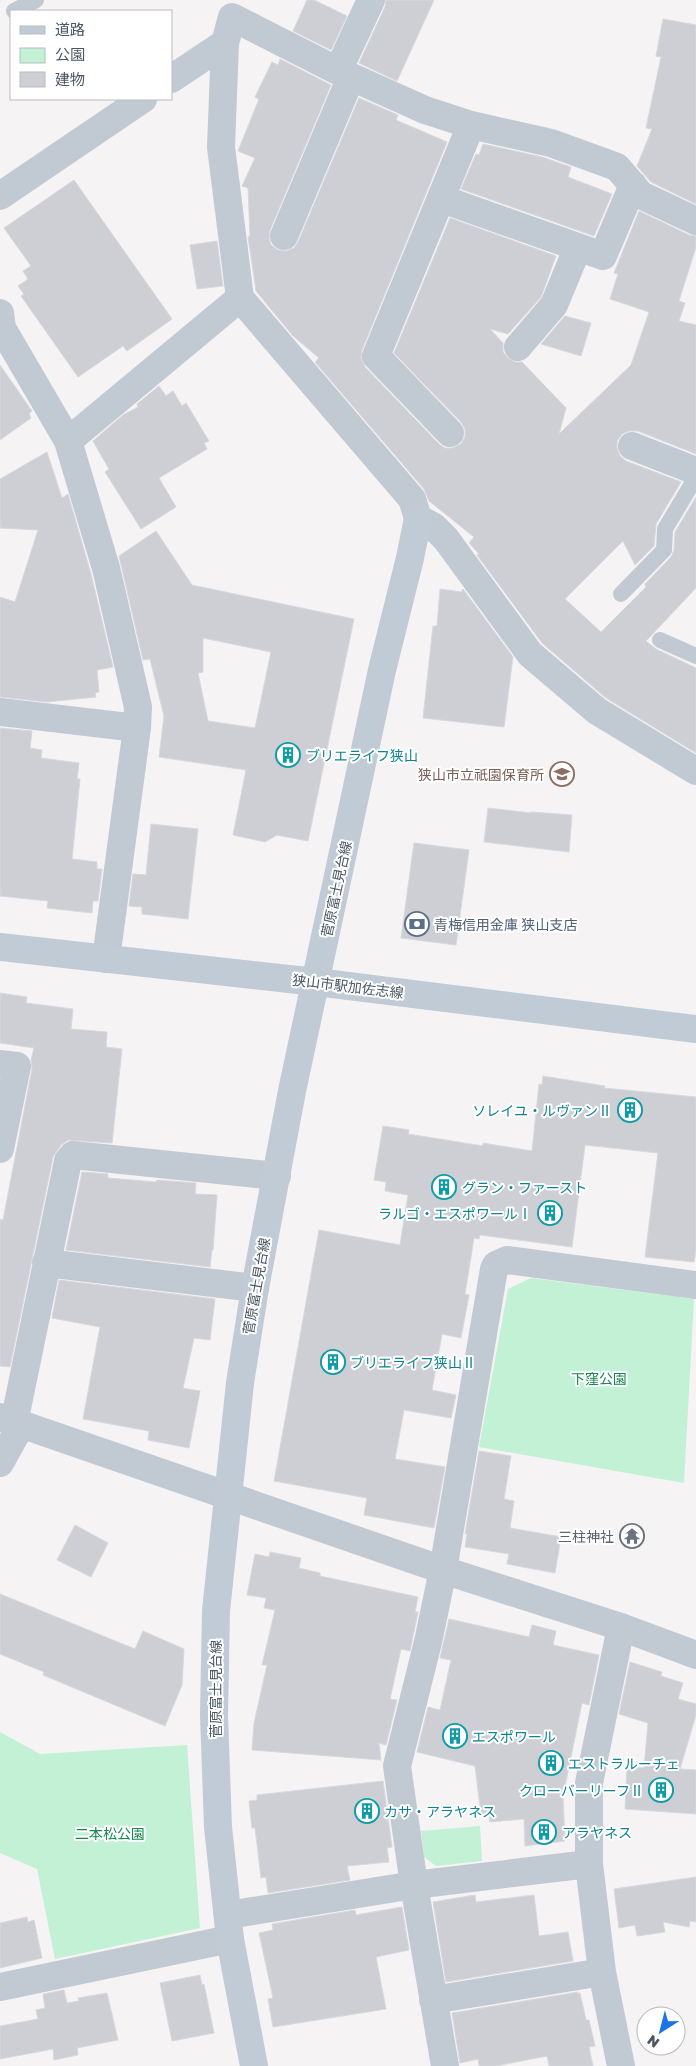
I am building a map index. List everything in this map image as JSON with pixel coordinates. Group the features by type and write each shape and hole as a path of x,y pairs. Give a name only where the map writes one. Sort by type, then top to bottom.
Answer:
{"street":[{"path":"284,236 371,0"},
{"path":"696,221 641,194 617,167 551,143 471,126 425,110 345,74 234,8 225,43 221,147 240,298 412,498 418,518 434,527 446,538 530,654 597,711 696,771"},
{"path":"172,79 225,43"},
{"path":"0,196 142,100"},
{"path":"450,433 376,356 471,126"},
{"path":"442,199 603,256 633,185"},
{"path":"518,347 554,306 578,247"},
{"path":"68,441 240,298"},
{"path":"1,323 68,441 106,568 138,707 137,728 106,959"},
{"path":"632,446 696,471"},
{"name":"菅原富士見台線","path":"254,2066 229,1927 218,1826 214,1715 216,1611 228,1496 240,1383 255,1288 292,1091 382,670 418,518"},
{"path":"0,712 137,728"},
{"name":"狭山市駅加佐志線","path":"0,947 316,982 696,1029"},
{"path":"0,1064 17,1066 0,1150"},
{"path":"0,1462 12,1422 68,1161 73,1155 277,1176"},
{"path":"445,2066 414,1885 397,1766 428,1642 443,1570 496,1264 507,1260 696,1285"},
{"path":"46,1264 255,1288"},
{"path":"12,1422 443,1570 621,1627 696,1655"},
{"path":"621,1627 589,1782 589,1864 602,1972 621,2066"},
{"path":"0,1987 229,1927 414,1885 589,1864"},
{"path":"433,2000 602,1972"}],"lane":[{"path":"17,10 36,0"},
{"path":"621,594 664,550 665,529 696,477"},
{"path":"660,640 696,656"}],"green space":[{"name":"下窪公園","path":"531,1278 694,1299 684,1483 479,1447 508,1289"},
{"name":"二本松公園","path":"0,1732 40,1754 187,1745 200,1928 55,1959 37,1869 0,1853"},
{"path":"480,1826 482,1861 436,1866 424,1857 421,1831"}],"building":[{"path":"307,0 314,0 347,16 331,50 293,31"},
{"path":"386,0 434,0 397,81 359,63 385,7"},
{"path":"663,19 696,25 696,204 651,182 637,166 652,129 646,128 661,57 656,56"},
{"path":"280,59 331,85 270,230 269,238 271,245 278,250 286,251 294,248 298,242 359,98 398,115 396,120 447,142 362,350 361,358 365,367 445,448 453,448 461,444 465,437 465,429 461,422 394,353 450,218 556,256 541,297 508,334 490,329 503,343 503,352 508,358 515,362 522,362 566,408 559,434 631,365 649,312 610,299 618,274 614,273 639,211 689,235 696,236 696,247 679,301 685,303 679,321 696,325 696,454 638,431 629,431 622,434 617,441 617,448 620,456 626,461 681,482 656,524 654,546 635,565 623,541 565,599 601,632 646,587 645,584 671,557 674,550 675,532 696,497 696,588 646,641 656,649 696,668 696,753 606,698 542,643 477,555 479,554 469,543 474,537 429,501 424,489 315,362 319,358 293,336 256,291 248,237 250,236 248,188 242,186 255,158 238,151 259,99 255,97 272,62 278,65"},
{"path":"483,144 542,157 571,167 568,177 612,194 594,236 461,189 476,154 479,155"},
{"path":"74,180 172,319 127,351 123,346 78,377 21,296 24,294 18,286 28,279 23,271 31,266 4,228"},
{"path":"217,241 223,286 197,289 190,245"},
{"path":"565,316 591,323 581,356 541,344"},
{"path":"0,365 32,411 29,414 31,418 0,440"},
{"path":"159,386 166,396 173,391 182,406 186,403 209,441 204,443 207,449 159,478 176,507 141,529 105,472 109,469 93,441 123,415 138,407 137,404"},
{"path":"47,452 62,498 68,494 91,574 113,667 97,670 99,692 95,693 96,697 47,702 0,697 0,597 15,602 38,530 0,528 0,479"},
{"path":"156,531 192,585 354,619 308,841 277,835 265,842 233,835 246,770 159,757 164,716 150,659 143,660 119,556","holes":["203,638 271,652 255,728 208,721 198,673 203,672"]},
{"path":"440,589 461,592 463,589 513,657 504,727 423,718 433,626 437,626"},
{"path":"0,728 32,731 30,748 42,750 41,758 79,763 77,779 80,779 72,859 97,862 97,869 102,869 98,901 93,901 92,913 47,908 48,901 0,896"},
{"path":"488,808 572,815 569,852 484,842"},
{"path":"151,824 198,829 188,919 142,914 142,907 129,906 133,874 146,875"},
{"path":"414,843 469,850 456,945 401,938"},
{"path":"0,993 27,997 26,1003 73,1009 71,1029 107,1032 106,1047 122,1049 112,1143 68,1140 61,1145 53,1157 10,1367 0,1366 0,1219 3,1220 32,1069 31,1060 34,1048 0,1043"},
{"path":"543,1076 605,1086 604,1088 696,1097 696,1250 694,1262 645,1257 658,1153 585,1145 572,1247 480,1235 479,1239 474,1238 465,1294 469,1295 461,1338 442,1334 432,1390 456,1395 451,1418 404,1410 395,1459 445,1467 434,1528 364,1515 367,1498 274,1481 319,1230 400,1245 408,1195 385,1191 386,1182 374,1180 383,1126 409,1130 408,1134 483,1146 483,1143 532,1151 539,1084 542,1085"},
{"path":"82,1172 108,1174 108,1178 196,1183 195,1194 217,1195 210,1267 66,1250"},
{"path":"59,1280 215,1299 210,1340 194,1338 183,1388 200,1391 189,1448 148,1440 149,1431 83,1419 100,1327 52,1318"},
{"path":"479,1451 511,1456 504,1499 514,1501 510,1528 561,1537 555,1573 507,1564 509,1554 465,1547 467,1534 465,1534"},
{"path":"75,1525 108,1543 91,1577 57,1560"},
{"path":"270,1552 301,1558 299,1568 320,1573 320,1576 418,1597 415,1612 418,1612 410,1651 401,1649 390,1699 397,1700 386,1745 379,1743 381,1760 252,1750 254,1723 267,1665 262,1665 275,1610 264,1608 266,1598 247,1595 255,1554 269,1557"},
{"path":"0,1594 135,1649 143,1631 184,1649 182,1685 165,1726 43,1675 44,1672 0,1654"},
{"path":"449,1619 529,1637 532,1625 556,1631 553,1645 599,1655 589,1705 582,1703 563,1796 565,1841 525,1846 524,1819 490,1822 489,1814 481,1815 475,1766 417,1752 428,1707 440,1710 451,1660 440,1658"},
{"path":"630,1662 662,1672 661,1676 683,1683 678,1699 696,1704 696,1715 680,1769 696,1770 696,1814 625,1809 627,1766 644,1768 648,1723 619,1714"},
{"path":"383,1781 392,1847 387,1848 389,1862 347,1866 350,1880 268,1893 266,1877 261,1878 255,1828 252,1828 249,1801 257,1800 257,1795"},
{"path":"696,1877 696,1922 690,1921 689,1927 663,1922 665,1932 637,1936 635,1925 619,1928 614,1889"},
{"path":"475,1895 476,1902 534,1895 539,1936 568,1932 573,1961 446,1982 433,1902"},
{"path":"402,1907 409,1950 376,1957 386,2009 273,2027 268,1999 273,1998 259,1933 273,1930 272,1924 355,1910 356,1915"},
{"path":"27,1917 28,1922 34,1920 42,1958 0,1968 0,1923"},
{"path":"200,1975 202,1985 204,1984 214,2033 172,2041 160,1983"},
{"path":"64,1990 67,2003 79,2001 78,1998 107,1993 118,2040 77,2048 78,2055 54,2060 53,2049 0,2059 0,2026 38,2019 36,2010 45,2008 43,1994"},
{"path":"578,1992 578,1994 580,1993 586,2020 589,2020 595,2046 589,2047 593,2066 549,2066 547,2056 496,2066 479,2066 478,2059 460,2063 452,2013"}],"place":[{"name":"ブリエライフ狭山","path":"288,755"},
{"name":"狭山市立祇園保育所","path":"562,774"},
{"name":"青梅信用金庫 狭山支店","path":"417,924"},
{"name":"ソレイユ・ルヴァンⅡ","path":"630,1110"},
{"name":"グラン・ファースト","path":"444,1187"},
{"name":"ラルゴ・エスポワールⅠ","path":"550,1213"},
{"name":"ブリエライフ狭山Ⅱ","path":"333,1362"},
{"name":"三柱神社","path":"632,1536"},
{"name":"エスポワール","path":"455,1736"},
{"name":"エストラルーチェ","path":"551,1763"},
{"name":"クローバーリーフⅡ","path":"661,1790"},
{"name":"カサ・アラヤネス","path":"367,1811"},
{"name":"アラヤネス","path":"544,1832"}]}
